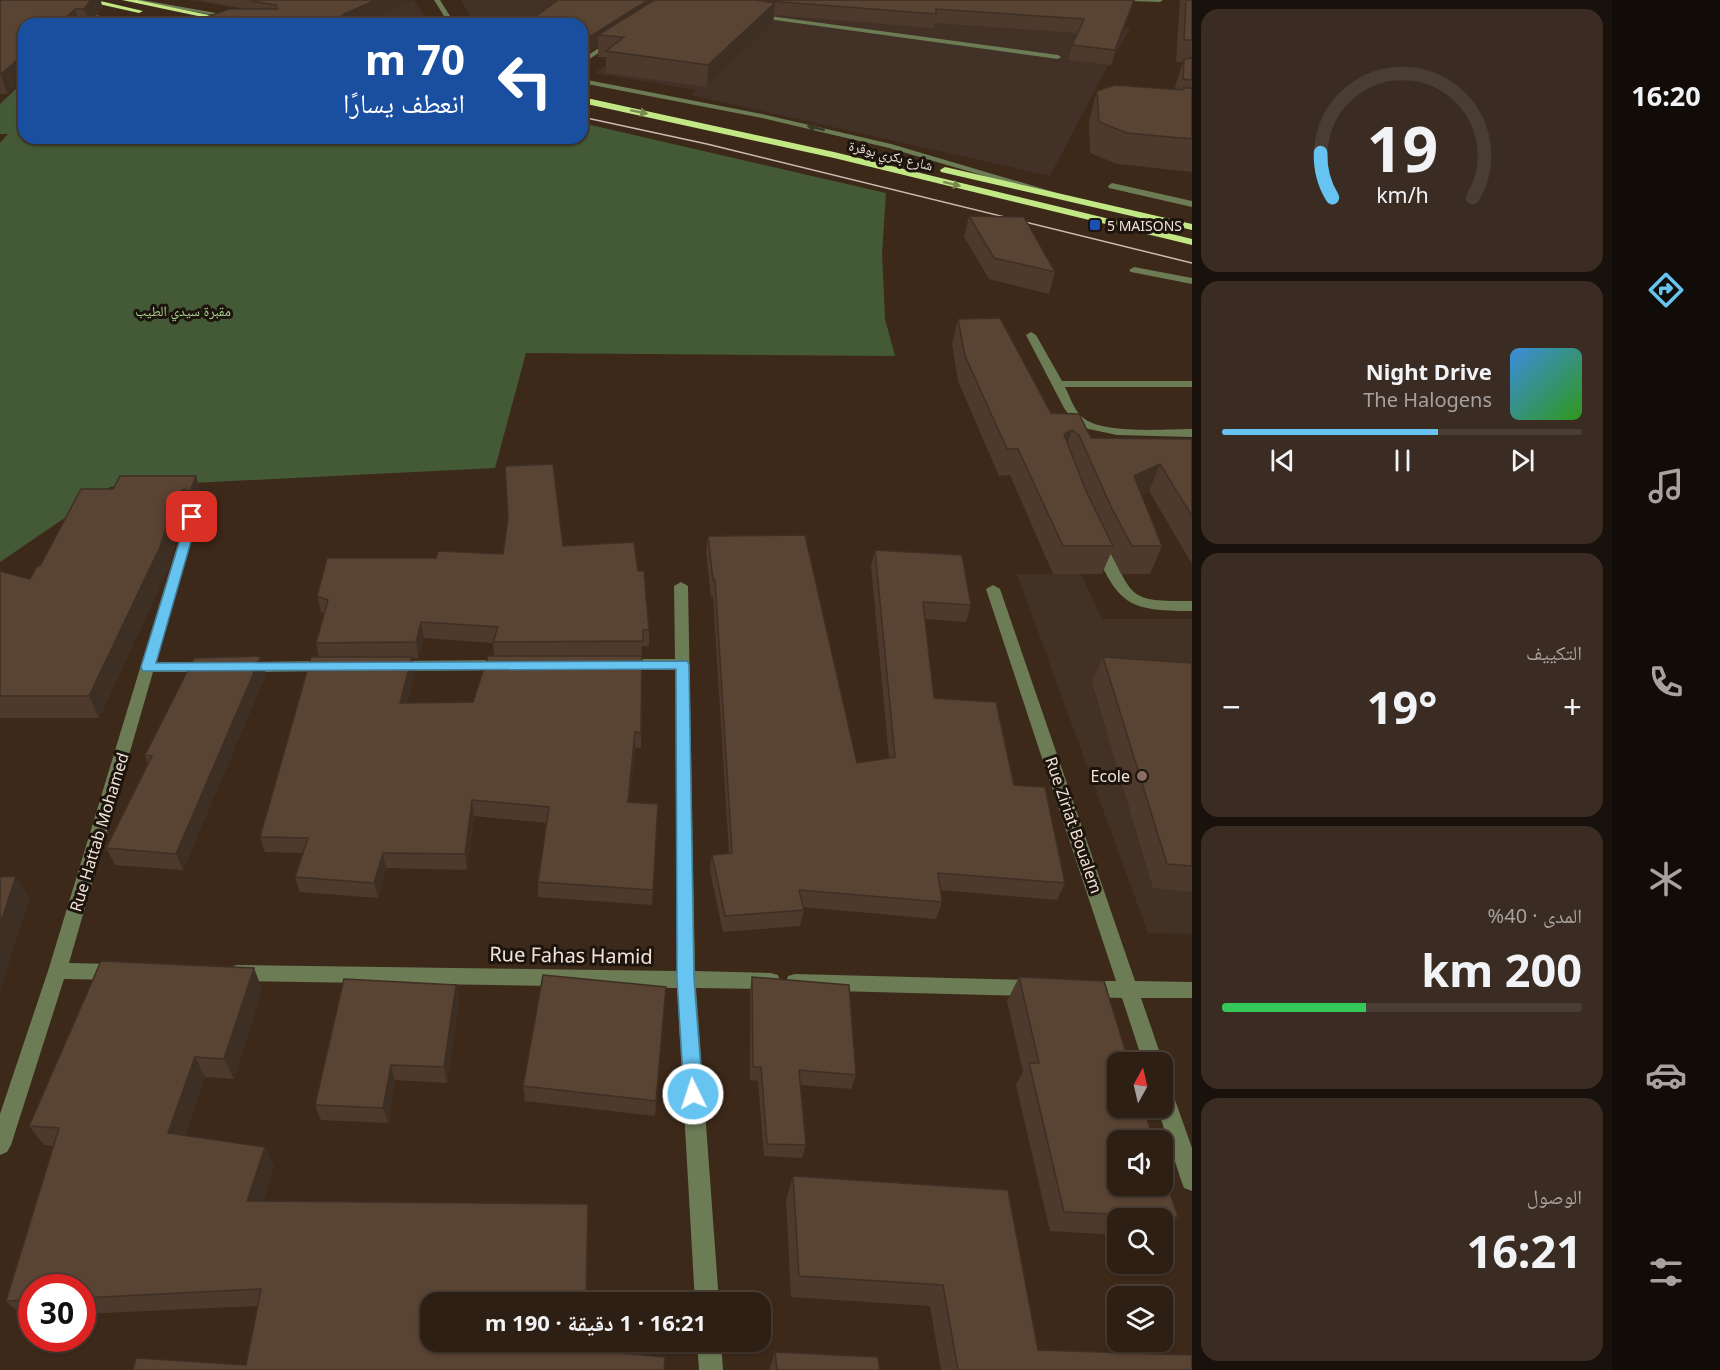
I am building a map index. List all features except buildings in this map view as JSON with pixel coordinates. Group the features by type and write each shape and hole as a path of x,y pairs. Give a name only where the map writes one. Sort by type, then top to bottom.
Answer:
{"highway":[{"path":"85,0 174,18"},
{"path":"126,0 218,18"},
{"path":"588,91 739,123"},
{"name":"شارع بكري بوقرة","path":"588,101 834,155 1192,242"},
{"name":"شارع بكري بوقرة","path":"795,135 1192,227"}],"street":[{"path":"131,0 240,18"},
{"path":"437,0 448,18"},
{"path":"1106,0 1160,0"},
{"path":"742,15 1058,57"},
{"path":"588,58 620,36"},
{"path":"588,82 762,116 891,146 1095,205"},
{"path":"1112,186 1192,204"},
{"path":"1134,270 1192,280"},
{"path":"1031,335 1078,420 1096,428 1131,432 1192,433"},
{"path":"1058,384 1192,384"},
{"name":"Rue Hattab Mohamed","path":"0,1144 57,971 192,517"},
{"path":"1096,537 1115,580 1134,601 1152,607 1192,606"},
{"path":"681,586 686,979 706,1292"},
{"name":"Rue Ziriat Boualem","path":"993,589 1150,1052"},
{"path":"611,664 682,664"},
{"path":"373,666 516,665"},
{"path":"148,667 338,666"},
{"path":"57,971 129,972"},
{"name":"Rue Fahas Hamid","path":"224,973 686,979 1048,988"},
{"path":"1071,989 1192,990"},
{"path":"1171,1118 1192,1180"},
{"path":"710,1352 711,1370"}],"shaded area":[{"path":"190,0 406,0 414,1 426,18 293,18"},
{"path":"461,0 660,0 588,22 588,18 472,18"},
{"path":"700,1 1131,28 1106,69 1050,176 691,95 696,90 595,73"},
{"name":"Ecole","path":"1017,574 1081,574 1102,619 1192,619 1192,934 1148,933"}],"green space":[{"name":"مقبرة سيدي الطيب","path":"18,87 18,144 588,144 588,124 886,193 882,254 885,319 895,356 526,353 495,468 110,487 0,562 0,143 8,134 0,134 0,104"}],"tram line":[{"path":"81,13 105,18"},
{"path":"588,118 707,144 1192,263"}],"place":[{"name":"5 MAISONS","path":"1095,225"},
{"name":"Ecole","path":"1142,776"}],"route":[{"path":"192,517 148,667 682,664 686,979 693,1094"}]}
